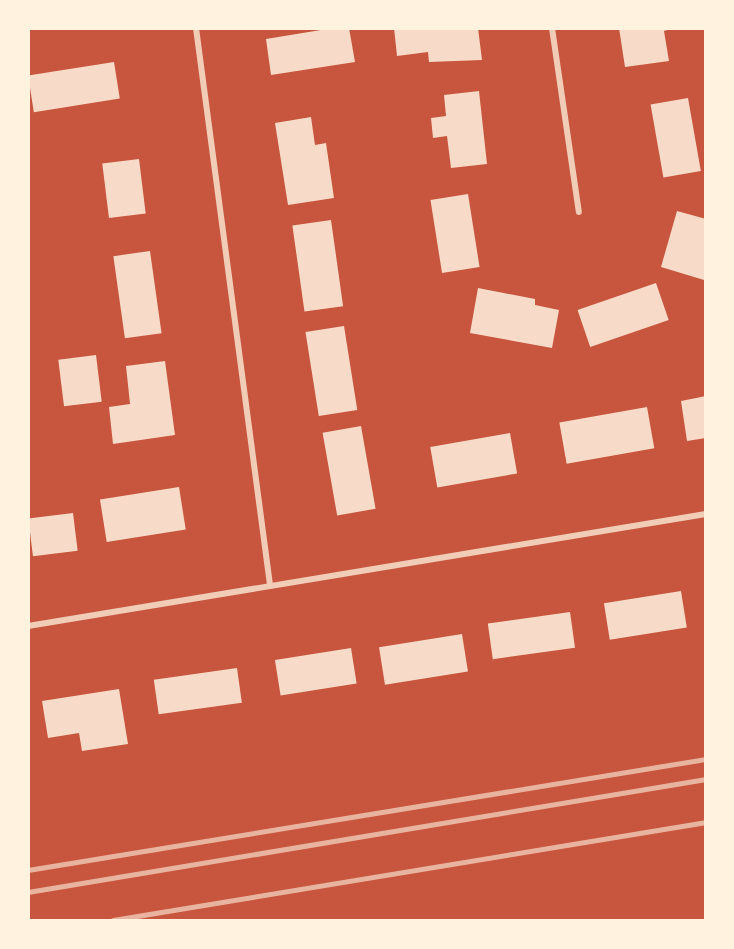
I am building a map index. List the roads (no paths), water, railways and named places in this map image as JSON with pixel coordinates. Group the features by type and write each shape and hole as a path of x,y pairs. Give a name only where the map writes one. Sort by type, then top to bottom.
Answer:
{"street":[{"path":"195,28 270,585"},
{"path":"552,28 579,212"},
{"path":"28,626 705,514"}],"railway":[{"path":"28,870 706,759"},
{"path":"28,892 706,779"},
{"path":"113,920 706,822"}]}
